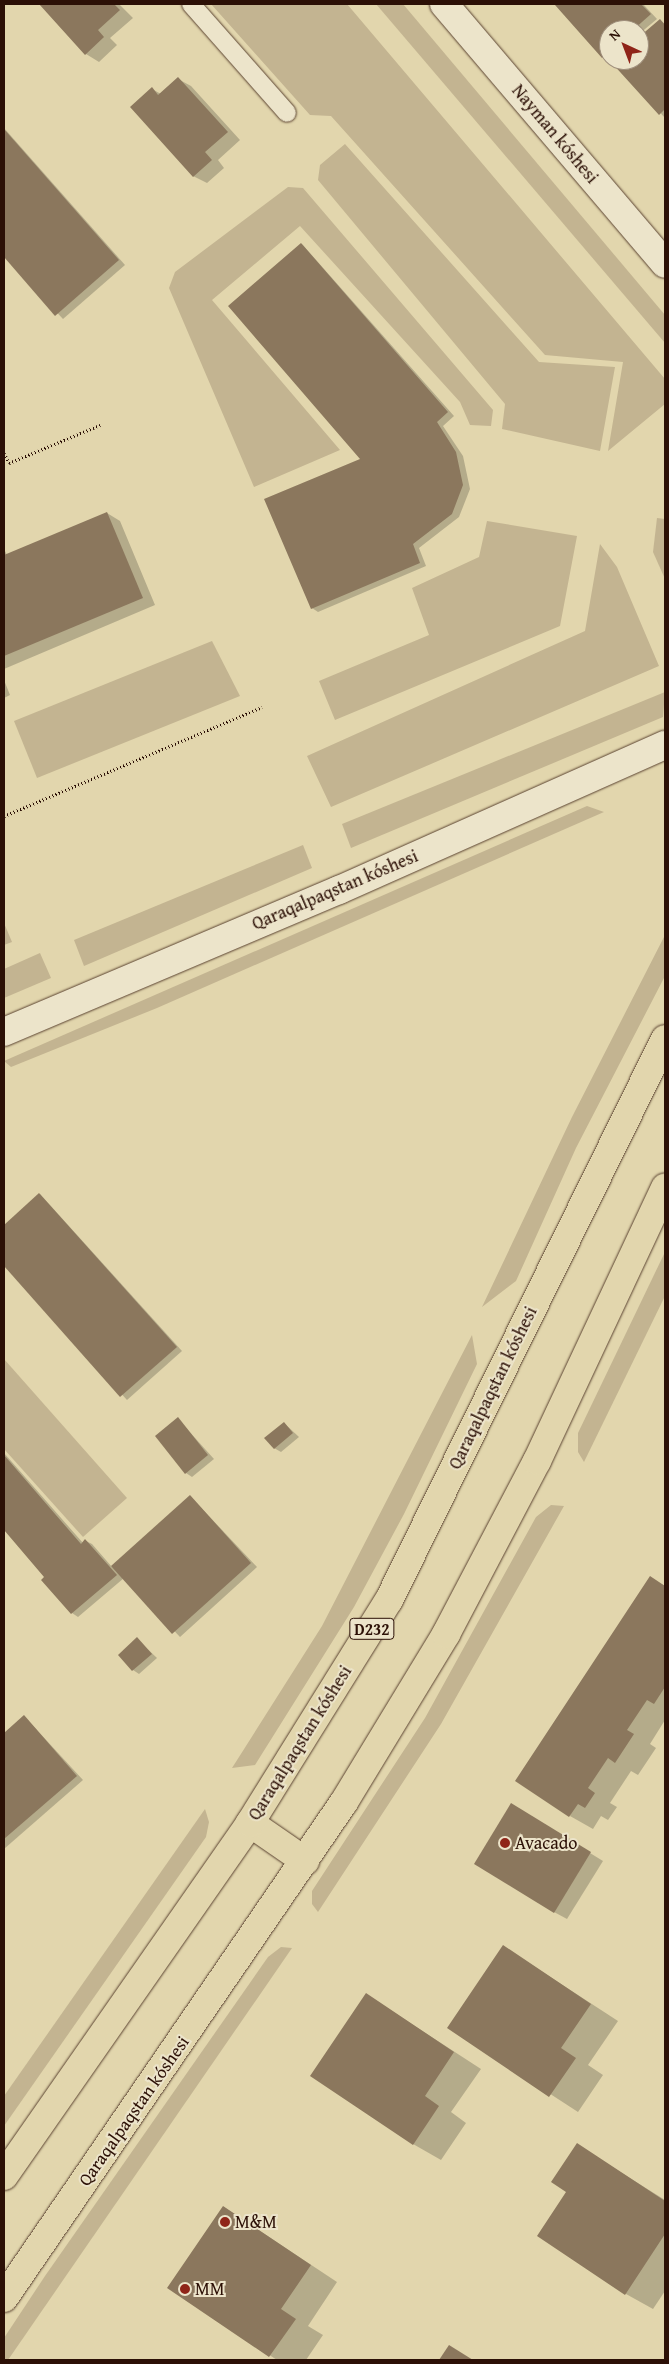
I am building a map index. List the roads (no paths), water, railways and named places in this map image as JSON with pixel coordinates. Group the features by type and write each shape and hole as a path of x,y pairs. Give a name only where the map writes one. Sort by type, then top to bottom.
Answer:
{"main road":[{"name":"Qaraqalpaqstan kóshesi","path":"4,2176 250,1823 389,1600 665,1039"},
{"name":"Qaraqalpaqstan kóshesi","path":"4,2298 305,1861 446,1634 537,1461 665,1188"},
{"path":"250,1823 305,1861"}],"street":[{"name":"Nayman kóshesi","path":"444,4 665,264"},
{"name":"Qaraqalpaqstan kóshesi","path":"4,1032 339,890 665,745"}],"lane":[{"path":"191,4 287,113"}],"place":[{"name":"Avacado","path":"505,1843"},
{"name":"M&M","path":"225,2222"},
{"name":"MM","path":"185,2289"}]}
